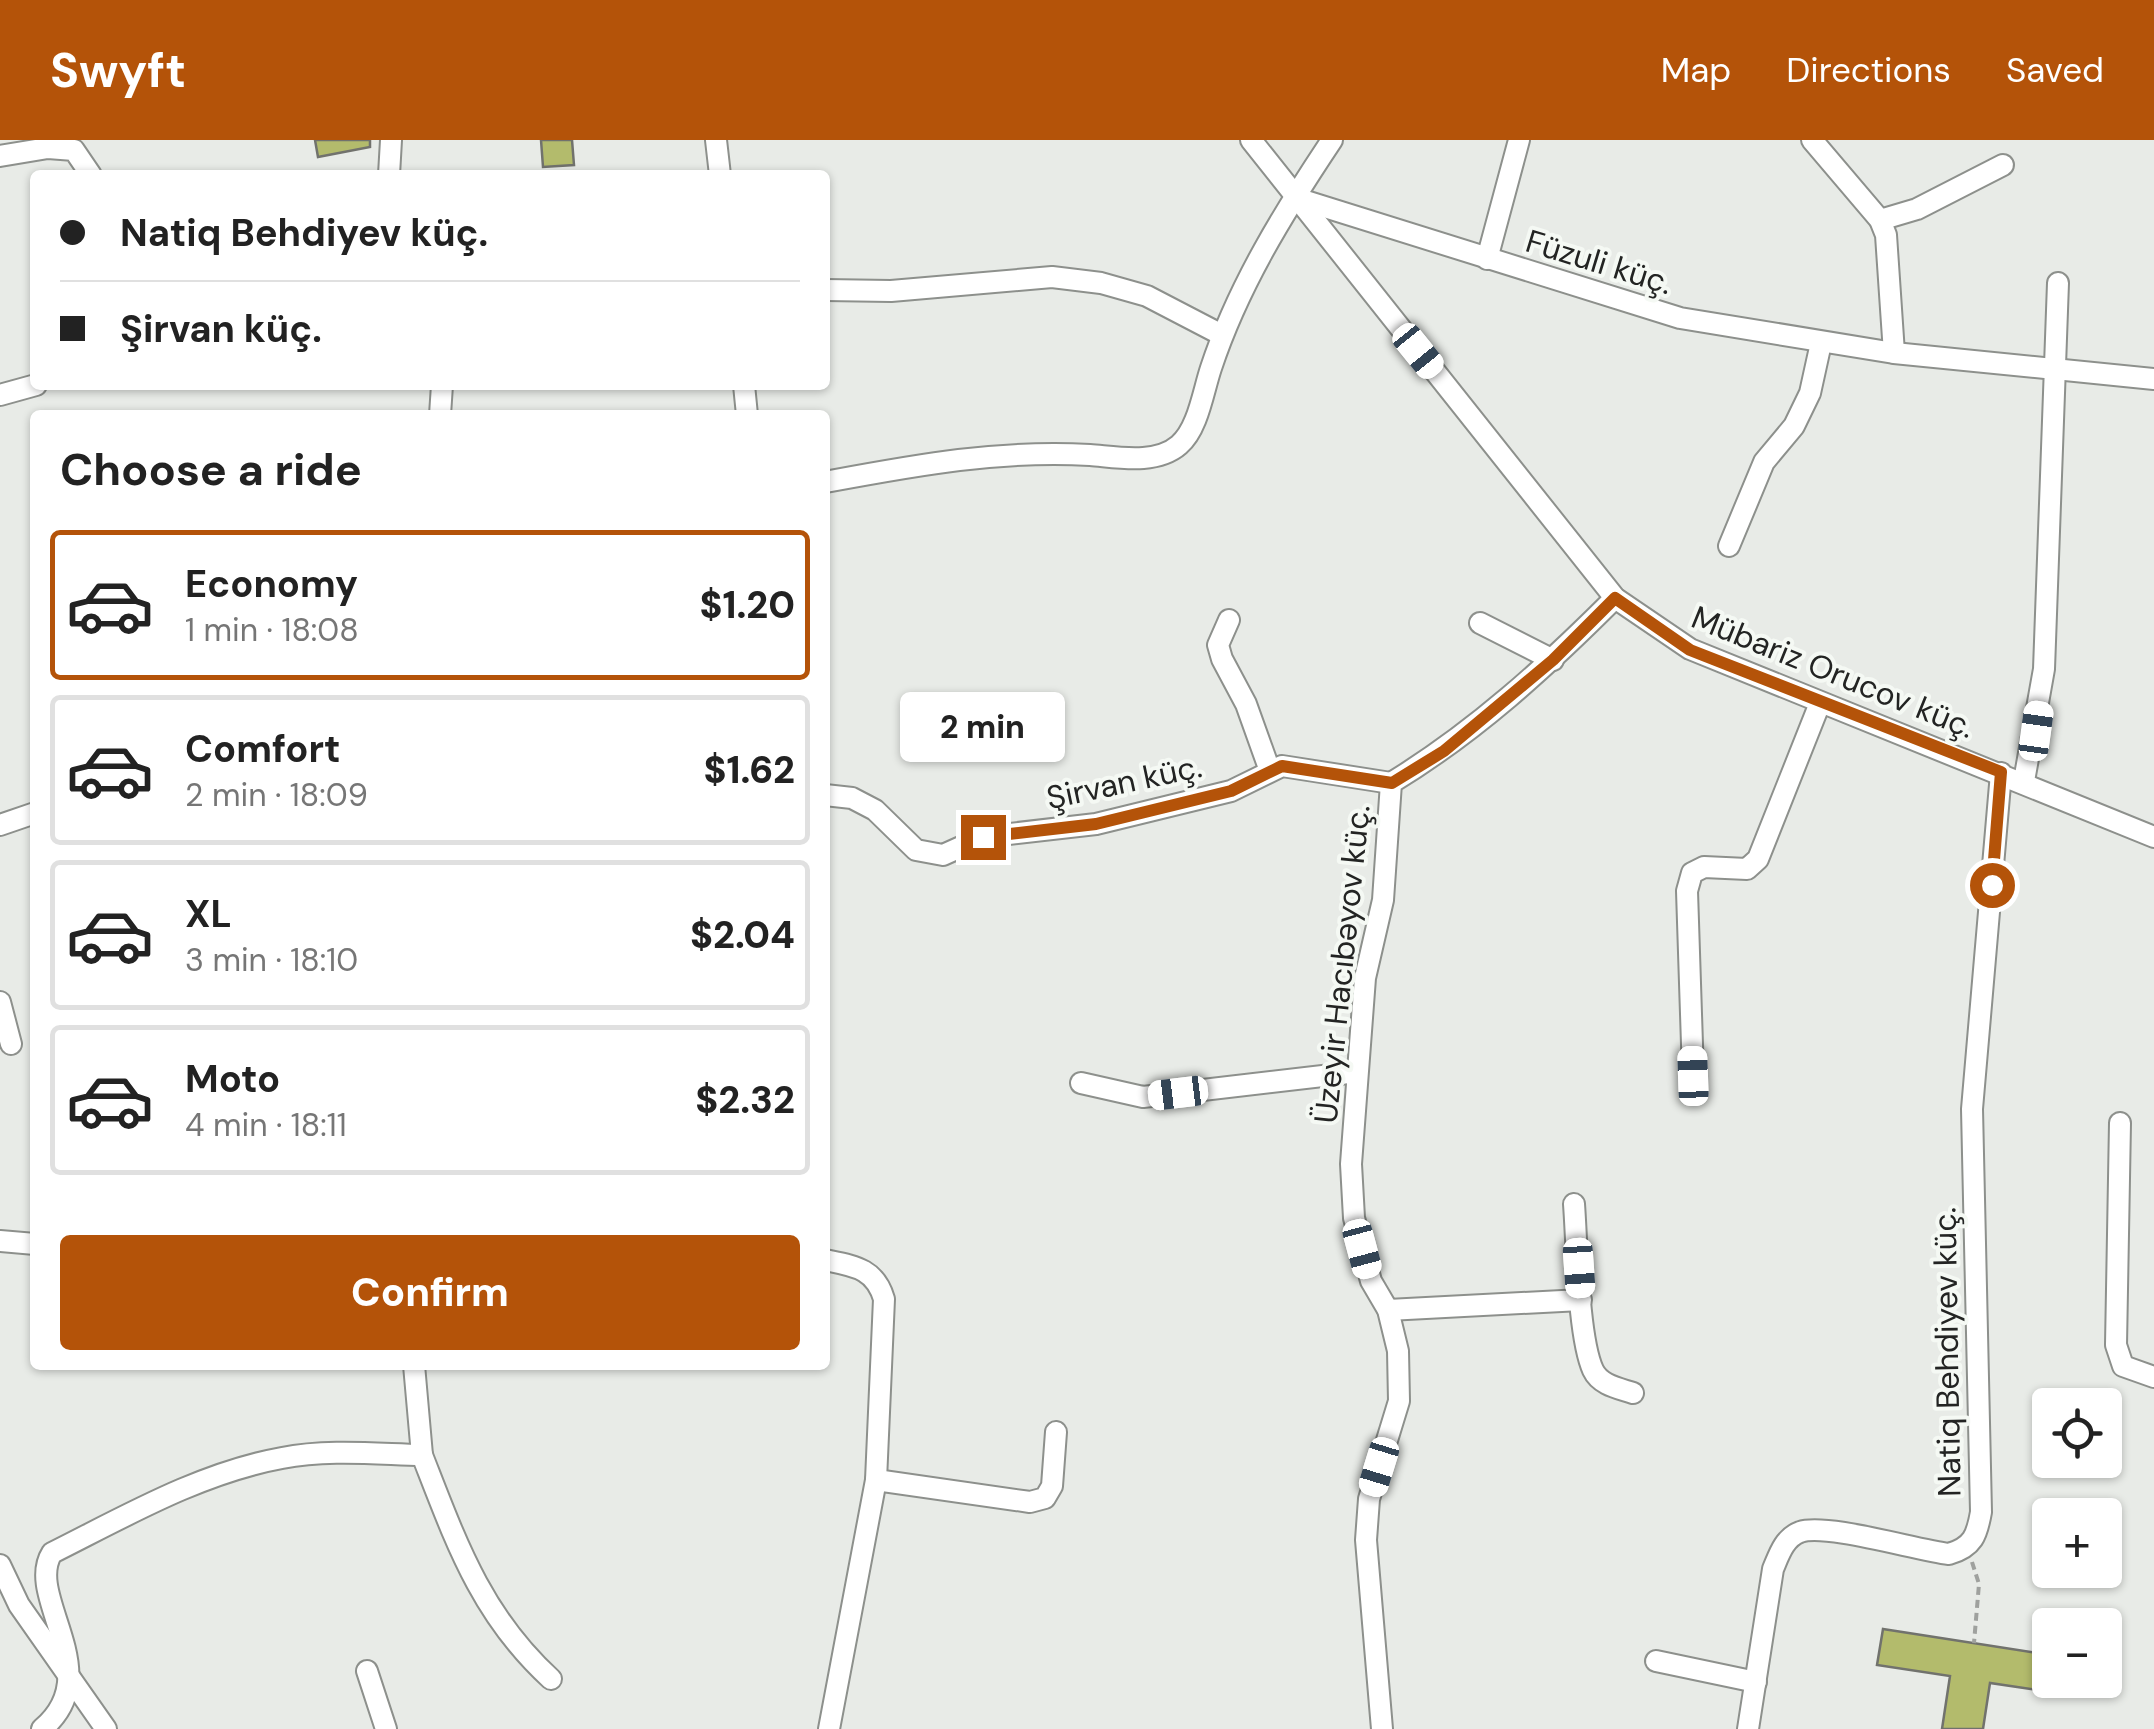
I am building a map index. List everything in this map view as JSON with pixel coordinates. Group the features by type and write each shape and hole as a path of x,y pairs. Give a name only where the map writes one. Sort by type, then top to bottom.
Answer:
{"street":[{"path":"389,170 390,140"},
{"path":"716,140 719,170"},
{"name":"Mübariz Orucov küç.","path":"1251,140 1615,598 1690,650 2024,781 2154,838"},
{"path":"830,481 967,456 1022,452 1148,458 1181,444 1192,426 1222,335 1294,197 1332,140"},
{"path":"1487,259 1518,140"},
{"path":"1812,140 1880,220 1886,235 1894,353"},
{"path":"0,156 48,148 74,150 88,170"},
{"path":"1880,220 1917,209 2002,164"},
{"name":"Füzuli küç.","path":"1294,197 1680,318 1894,353 2154,379"},
{"path":"830,290 890,291 1068,279 1147,296 1222,335"},
{"path":"2024,781 2044,670 2058,284"},
{"path":"1729,546 1764,462 1794,426 1810,392 1821,343"},
{"path":"0,395 30,387"},
{"name":"Üzeyir Hacıbəyov küç.","path":"1382,1729 1366,1540 1369,1500 1399,1401 1398,1351 1388,1310 1371,1281 1354,1218 1351,1164 1364,978 1382,900 1392,783 1444,751 1553,660 1615,598"},
{"path":"1229,620 1218,644 1222,660 1246,704 1270,771"},
{"path":"1480,623 1553,660"},
{"path":"1693,1076 1686,892 1692,874 1704,867 1747,869 1758,859 1820,702"},
{"name":"Şirvan küç.","path":"830,796 852,798 875,810 916,850 943,855 983,837 1096,824 1231,791 1270,771 1302,766 1392,783"},
{"name":"Natiq Behdiyev küç.","path":"1963,1550 1976,1538 1981,1512 1972,1109 2001,772"},
{"path":"0,824 30,815"},
{"path":"0,1002 11,1044"},
{"path":"1081,1083 1143,1098 1358,1072"},
{"path":"2120,1123 2116,1345 2123,1366 2154,1377"},
{"path":"1574,1204 1581,1300 1593,1370 1605,1384 1633,1393"},
{"path":"0,1242 30,1244"},
{"path":"830,1261 864,1268 880,1282 884,1299 876,1480 830,1729"},
{"path":"1388,1310 1581,1300"},
{"path":"414,1370 422,1455 483,1598 513,1644 551,1679"},
{"path":"876,1480 1030,1502 1045,1498 1052,1486 1056,1432"},
{"path":"42,1729 62,1706 70,1681 48,1574 52,1553 181,1489 234,1470 323,1453 422,1455"},
{"path":"1748,1729 1774,1569 1782,1546 1799,1532 1822,1530 1949,1554 1963,1550"},
{"path":"0,1565 19,1604 106,1729"},
{"path":"1656,1660 1756,1682"},
{"path":"368,1670 386,1729"}],"path":[{"path":"1963,1550 1978,1584 1974,1643"}],"building":[{"path":"315,140 370,140 370,147 318,157"},
{"path":"541,140 572,140 574,165 543,167"},
{"path":"1883,1629 2032,1652 2032,1689 1990,1683 1983,1729 1942,1729 1950,1676 1877,1665"}],"route":[{"path":"983,837 1096,824 1231,791 1282,766 1302,766 1392,783 1444,751 1553,660 1615,598 1654,629 1690,650 2001,772 1992,885"}]}
